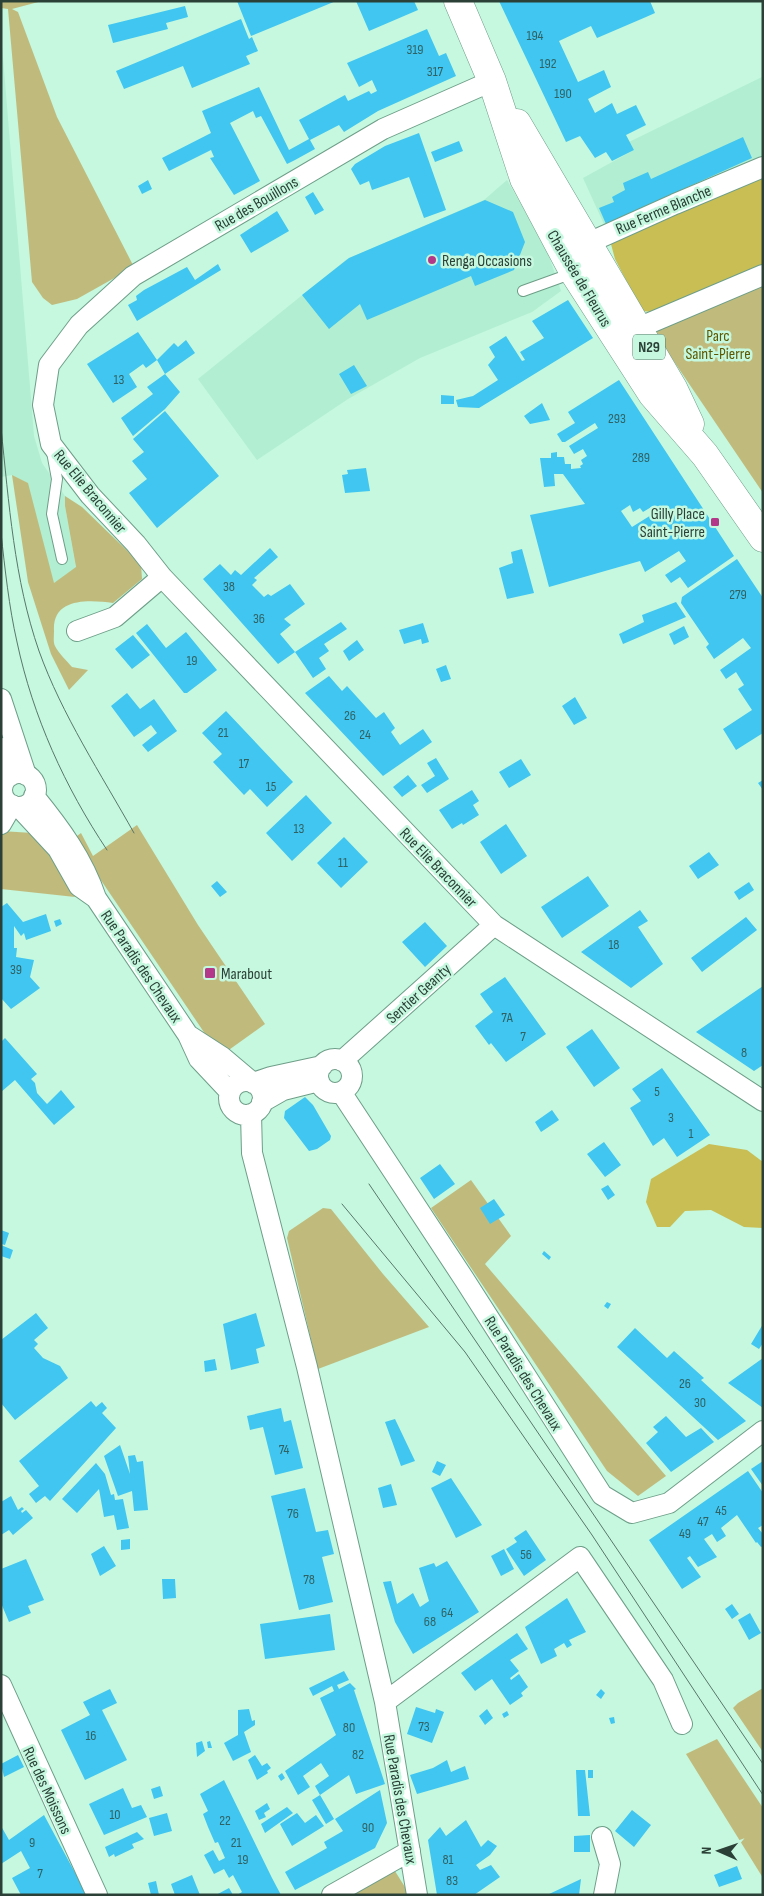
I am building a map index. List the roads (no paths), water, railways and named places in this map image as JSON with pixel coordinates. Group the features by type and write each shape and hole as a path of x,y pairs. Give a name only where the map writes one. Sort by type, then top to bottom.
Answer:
{"main road":[{"name":"Chaussée de Fleurus","path":"458,1 492,81 524,179 575,257 652,394 706,455 759,525"},
{"name":"Chaussée de Fleurus","path":"575,257 638,328 673,388 706,455"}],"street":[{"name":"Rue des Bouillons","path":"50,365 79,325 133,276 382,129 492,81"},
{"name":"Rue Ferme Blanche","path":"575,257 674,204 763,167"},
{"path":"638,328 763,276"},
{"name":"Rue Elie Braconnier","path":"50,365 43,405 51,444 90,495 136,544 162,577 494,925 763,1101"},
{"path":"77,631 115,617 162,577"},
{"path":"1,699 15,791 1,824"},
{"path":"1,748 15,791"},
{"name":"Rue Paradis des Chevaux","path":"15,791 58,849 79,886 96,898 188,1035 200,1059 230,1092"},
{"name":"Sentier Geanty","path":"342,1061 494,925"},
{"name":"Rue Paradis des Chevaux","path":"188,1035 222,1058 253,1083"},
{"path":"320,1073 271,1076 253,1083 242,1082 236,1084 230,1092 229,1103 236,1112 246,1115 283,1090 320,1073 331,1060 342,1061 350,1069 351,1080 346,1090 335,1093 325,1090 320,1073"},
{"path":"253,1083 261,1091 257,1108"},
{"name":"Rue Paradis des Chevaux","path":"341,1092 464,1278 602,1495 632,1513 669,1503 763,1431"},
{"name":"Rue Paradis des Chevaux","path":"257,1108 252,1153 307,1367 385,1702 417,1895"},
{"path":"385,1702 580,1557 663,1680 682,1724"},
{"name":"Rue des Moissons","path":"1,1685 97,1895"},
{"path":"602,1837 610,1864 604,1895"},
{"path":"332,1895 410,1851"}],"lane":[{"path":"523,291 575,257"},
{"path":"51,444 56,479 52,514 62,560"}],"tram line":[{"path":"1,428 18,569 39,651 70,721 134,833"},
{"path":"1,533 14,629 24,670 41,724 77,801 107,850"},
{"path":"369,1184 763,1764"},
{"path":"342,1204 465,1352 592,1535 763,1795"}],"place":[{"name":"Renga Occasions","path":"432,260"},
{"name":"Gilly Place Saint-Pierre","path":"715,522"},
{"name":"Marabout","path":"210,973"}],"park label":[{"name":"Parc Saint-Pierre","path":"718,344"}]}
